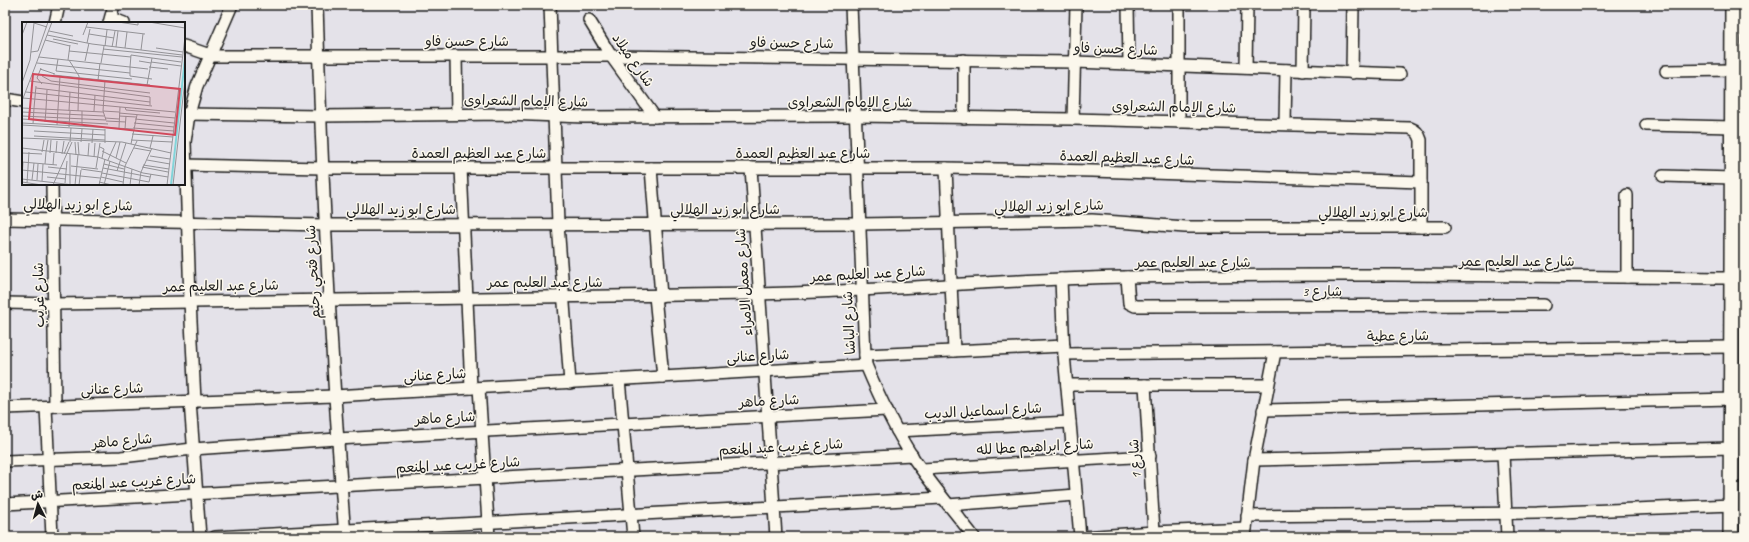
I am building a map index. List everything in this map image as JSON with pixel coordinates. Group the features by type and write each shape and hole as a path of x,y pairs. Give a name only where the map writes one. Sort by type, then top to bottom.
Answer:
{"main road":[{"path":"1731,537 1733,5"}],"street":[{"path":"55,22 60,5"},
{"path":"110,20 114,5"},
{"path":"200,537 193,449 185,142 187,114 197,86 232,5"},
{"name":"شارع فتحي رحيم","path":"317,5 334,396 344,534"},
{"path":"550,5 558,224 570,382"},
{"name":"شارع الباشا","path":"852,5 866,360 897,431 912,455 945,501 974,537"},
{"path":"1074,119 1076,5"},
{"path":"1128,5 1129,64"},
{"path":"1179,5 1179,122"},
{"path":"1246,68 1247,5"},
{"path":"1303,71 1304,5"},
{"path":"1352,73 1353,5"},
{"name":"شارع ميلاد","path":"588,20 611,56 655,117"},
{"name":"شارع حسن فاو","path":"185,46 210,55 319,57 611,56 964,60 1075,62 1400,74"},
{"path":"456,56 457,114"},
{"path":"964,60 964,118"},
{"path":"1285,124 1286,70"},
{"path":"1666,71 1733,70"},
{"path":"5,99 22,102"},
{"name":"شارع الإمام الشعراوى","path":"187,114 321,116 457,114 655,117 856,116 1074,119 1410,128 1420,134 1421,140 1421,227"},
{"path":"1646,125 1733,127"},
{"name":"شارع عبد العظيم العمدة","path":"185,166 323,168 946,168 1421,182"},
{"path":"461,168 467,297 475,388 482,431 488,537"},
{"path":"651,168 663,377"},
{"name":"شارع معمل الامراء","path":"751,168 776,537"},
{"path":"946,168 954,351"},
{"path":"1663,176 1733,178"},
{"name":"شارع غريب","path":"52,185 54,304 49,461 52,537"},
{"path":"1627,194 1627,277"},
{"name":"شارع ابو زيد الهلالي","path":"5,218 326,225 948,224 1092,220 1185,227 1445,227"},
{"name":"شارع عبد العليم عمر","path":"5,303 54,304 467,297 563,298 760,294 1127,277 1733,278"},
{"name":"شارع 3","path":"1127,277 1129,303 1135,306 1544,305"},
{"path":"1062,279 1064,350 1081,537 1154,532 1245,533 1254,460 1275,352"},
{"name":"شارع عطية","path":"1064,350 1275,352 1732,347"},
{"name":"شارع عنانى","path":"5,408 334,396 765,371 954,351 1064,350"},
{"path":"619,380 633,537"},
{"path":"1067,385 1268,385"},
{"name":"شارع 1","path":"1145,385 1154,532"},
{"path":"1263,410 1732,399"},
{"name":"شارع ماهر","path":"5,461 49,461 121,457 193,449 337,439 887,410"},
{"name":"شارع اسماعيل الديب","path":"897,431 1070,422"},
{"path":"1254,460 1732,448"},
{"path":"1503,454 1507,537"},
{"name":"شارع غريب عبد المنعم","path":"5,504 912,455"},
{"name":"شارع ابراهيم عطا لله","path":"922,469 1150,456"},
{"path":"215,537 344,534 488,522 774,507 1076,495"},
{"path":"1247,516 1506,514 1732,505"}]}
